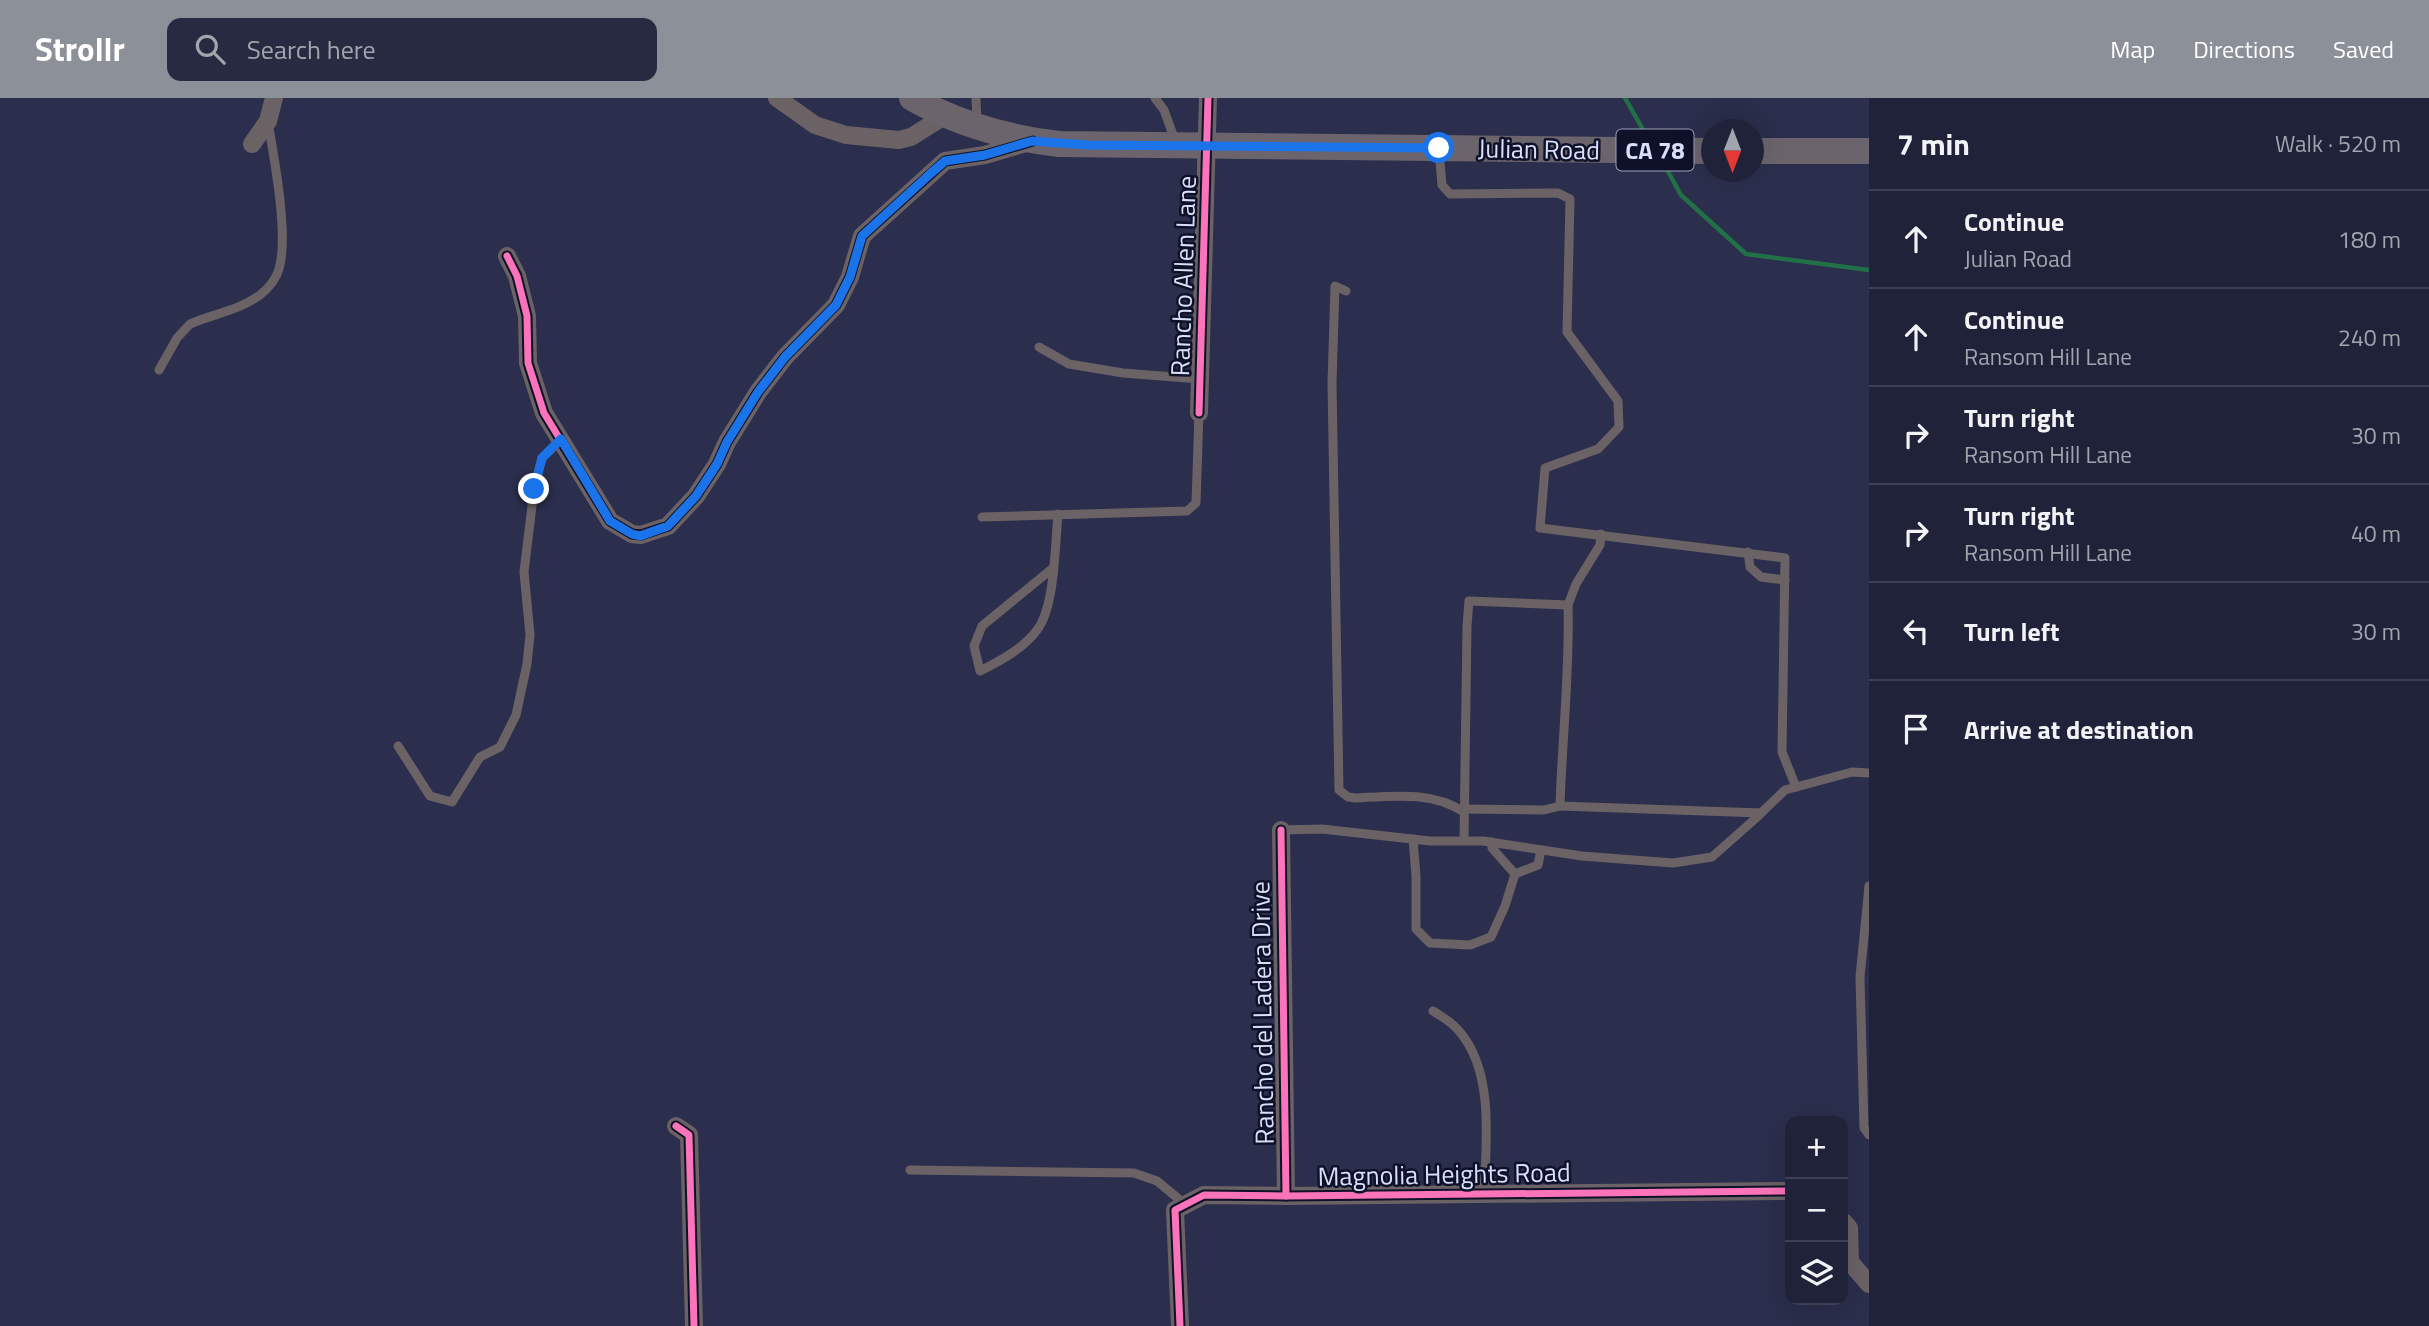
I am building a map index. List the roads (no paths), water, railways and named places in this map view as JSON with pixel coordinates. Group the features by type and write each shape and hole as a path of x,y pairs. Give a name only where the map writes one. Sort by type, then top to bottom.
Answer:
{"main road":[{"name":"Julian Road","path":"912,98 977,127 1032,141 1088,145 1701,151"},
{"path":"1764,151 1869,151"}],"street":[{"path":"252,144 268,121 274,98"},
{"path":"777,98 815,125 846,135 899,140 911,137 946,115"},
{"name":"Rancho Allen Lane","path":"1199,413 1208,98"},
{"path":"507,256 517,276 527,316 528,363 544,413 610,521 640,536 668,526 696,496 758,392 785,357 836,305 850,277 862,236 945,161 985,155 1032,141"},
{"name":"Rancho del Ladera Drive","path":"1281,830 1286,1196"},
{"path":"676,1126 689,1135 694,1326"},
{"name":"Magnolia Heights Road","path":"1186,1205 1204,1195 1785,1191"},
{"path":"1180,1326 1175,1210 1186,1205"},
{"path":"1848,1227 1850,1262 1869,1284"}],"lane":[{"path":"976,98 977,127"},
{"path":"1155,98 1164,110 1177,145"},
{"path":"159,370 177,338 190,324 261,295 276,277 281,261 282,239 277,177 268,121"},
{"path":"1439,148 1442,185 1450,194 1558,192 1570,199 1567,332 1618,401 1619,427 1598,449 1545,468 1540,528 1785,558 1782,752 1796,787"},
{"path":"1346,291 1335,286 1332,383 1339,790 1348,797 1356,798 1422,797 1452,804 1464,810 1544,810 1560,806 1761,813"},
{"path":"1039,347 1069,364 1123,373 1200,379"},
{"path":"982,517 1187,511 1196,503 1199,413"},
{"path":"398,747 430,796 452,802 480,757 500,747 516,715 527,664 530,635 524,572 534,489 542,458 561,439"},
{"path":"1053,568 982,625 974,646 980,671 1005,659 1038,630 1050,597 1053,568 1058,514"},
{"path":"1560,806 1569,646 1568,605 1581,574 1600,545 1601,534"},
{"path":"1748,552 1750,567 1761,578 1785,580"},
{"path":"1464,841 1469,601 1568,605"},
{"path":"1281,830 1322,829 1413,839 1492,842 1582,856 1673,863 1712,857 1785,790 1852,772 1869,773"},
{"path":"1413,839 1416,929 1430,943 1471,945 1490,937 1505,906 1515,874"},
{"path":"1492,842 1492,849 1515,874"},
{"path":"1515,874 1538,865 1541,849"},
{"path":"1869,886 1860,977 1864,1128 1869,1135"},
{"path":"1433,1011 1453,1024 1462,1034 1473,1052 1480,1077 1487,1119 1484,1194"},
{"path":"910,1170 1134,1173 1157,1181 1186,1205"}],"waterway":[{"path":"1625,98 1649,140"},
{"path":"1661,159 1681,195 1746,254 1869,270"}]}
